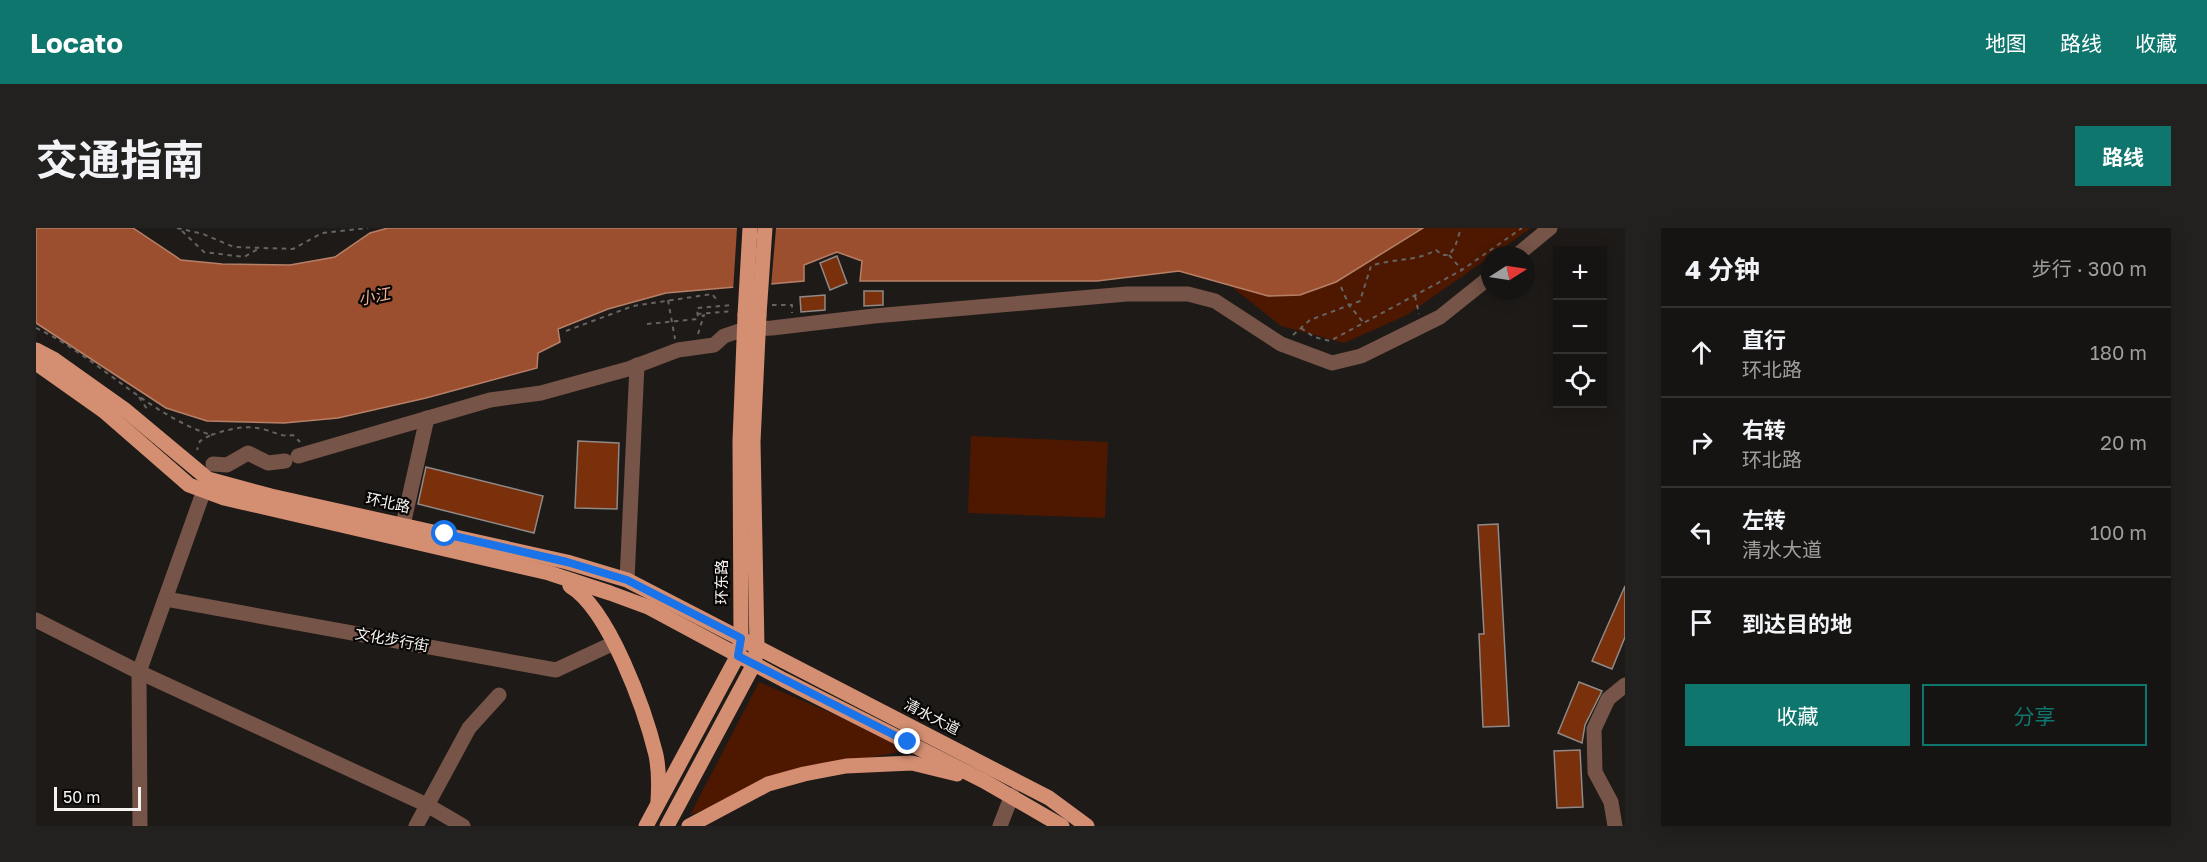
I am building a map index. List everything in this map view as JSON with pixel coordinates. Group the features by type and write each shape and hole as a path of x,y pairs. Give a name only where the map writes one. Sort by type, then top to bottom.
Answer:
{"main road":[{"path":"667,826 754,664 757,647 749,315 750,228"},
{"path":"749,315 765,228"},
{"name":"环东路","path":"646,826 738,656 741,638 740,441 749,315"},
{"name":"环北路","path":"36,350 55,360 124,409 206,485 224,498 549,573 648,607 754,664"},
{"name":"环北路","path":"36,363 104,411 189,485 206,485 403,525 567,562 627,580 757,647"},
{"path":"549,573 583,594 603,619 657,757 658,805"},
{"name":"清水大道","path":"757,647 1049,798 1087,826"},
{"path":"754,664 1011,795 1062,826"},
{"path":"689,826 768,784 846,766 912,763 984,781"}],"street":[{"path":"1529,246 1550,228"},
{"path":"213,464 227,465 248,453 268,463 292,458 490,400 541,393 685,349 714,345 749,315 1127,294 1188,294 1215,301 1281,344 1332,363 1361,356 1440,317 1481,284"},
{"path":"627,580 638,365"},
{"path":"403,525 427,418"},
{"path":"140,826 139,672 206,485"},
{"name":"文化步行街","path":"166,599 556,670 614,643"},
{"path":"36,620 139,672 427,805 463,826"},
{"path":"1615,826 1611,802 1595,772 1594,729 1608,699 1625,685"},
{"path":"416,826 469,728 499,695"},
{"path":"1000,826 1011,795"}],"path":[{"path":"179,228 204,252 244,257 258,248"},
{"path":"179,228 203,234 234,248 293,249 322,233 368,228"},
{"path":"1449,255 1455,247 1461,228"},
{"path":"1301,327 1314,337 1330,341 1462,270 1522,228"},
{"path":"1287,341 1310,320 1360,301 1371,266 1384,261 1422,258 1436,250 1442,255 1449,255 1462,270"},
{"path":"1341,287 1348,305 1363,322"},
{"path":"566,331 633,306 712,294 716,299"},
{"path":"1415,296 1419,315"},
{"path":"668,300 672,321 685,349"},
{"path":"697,314 749,315 792,305 793,319"},
{"path":"698,319 697,308 749,315"},
{"path":"647,324 698,319 704,315"},
{"path":"685,349 704,315"},
{"path":"36,328 126,384 170,418 211,435"},
{"path":"137,394 150,413"},
{"path":"197,450 200,441 211,435 241,426 267,430 281,437 293,435"}],"shaded area":[{"path":"1423,228 1531,228 1505,246 1481,246 1481,263 1407,315 1344,343 1281,326 1227,283 1268,296 1336,282"},
{"path":"971,436 1108,442 1105,518 968,513"},
{"path":"759,682 914,749 813,769 690,815"}],"water":[{"name":"小江","path":"36,228 133,228 181,260 222,264 290,265 335,257 370,233 388,228 1423,228 1336,282 1300,295 1268,296 1179,271 1097,281 860,281 862,261 837,252 804,265 804,281 666,293 608,309 558,329 560,342 538,353 537,368 426,398 338,418 284,423 207,421 166,408 36,323"}],"pier":[{"path":"737,228 776,228 771,287 733,292"}],"building":[{"path":"837,256 847,283 830,290 820,263"},
{"path":"864,291 883,291 883,305 864,306"},
{"path":"825,295 825,310 801,312 800,297"},
{"path":"578,441 619,443 617,509 575,508"},
{"path":"426,467 543,496 534,533 418,504"},
{"path":"1498,524 1509,726 1483,727 1479,634 1484,634 1478,525"},
{"path":"1625,586 1625,637 1612,669 1592,661"},
{"path":"1579,682 1602,691 1585,725 1582,743 1558,733"},
{"path":"1580,750 1583,807 1557,808 1554,751"}],"route":[{"path":"445,534 567,562 627,580 741,638 738,656 908,742"}]}
